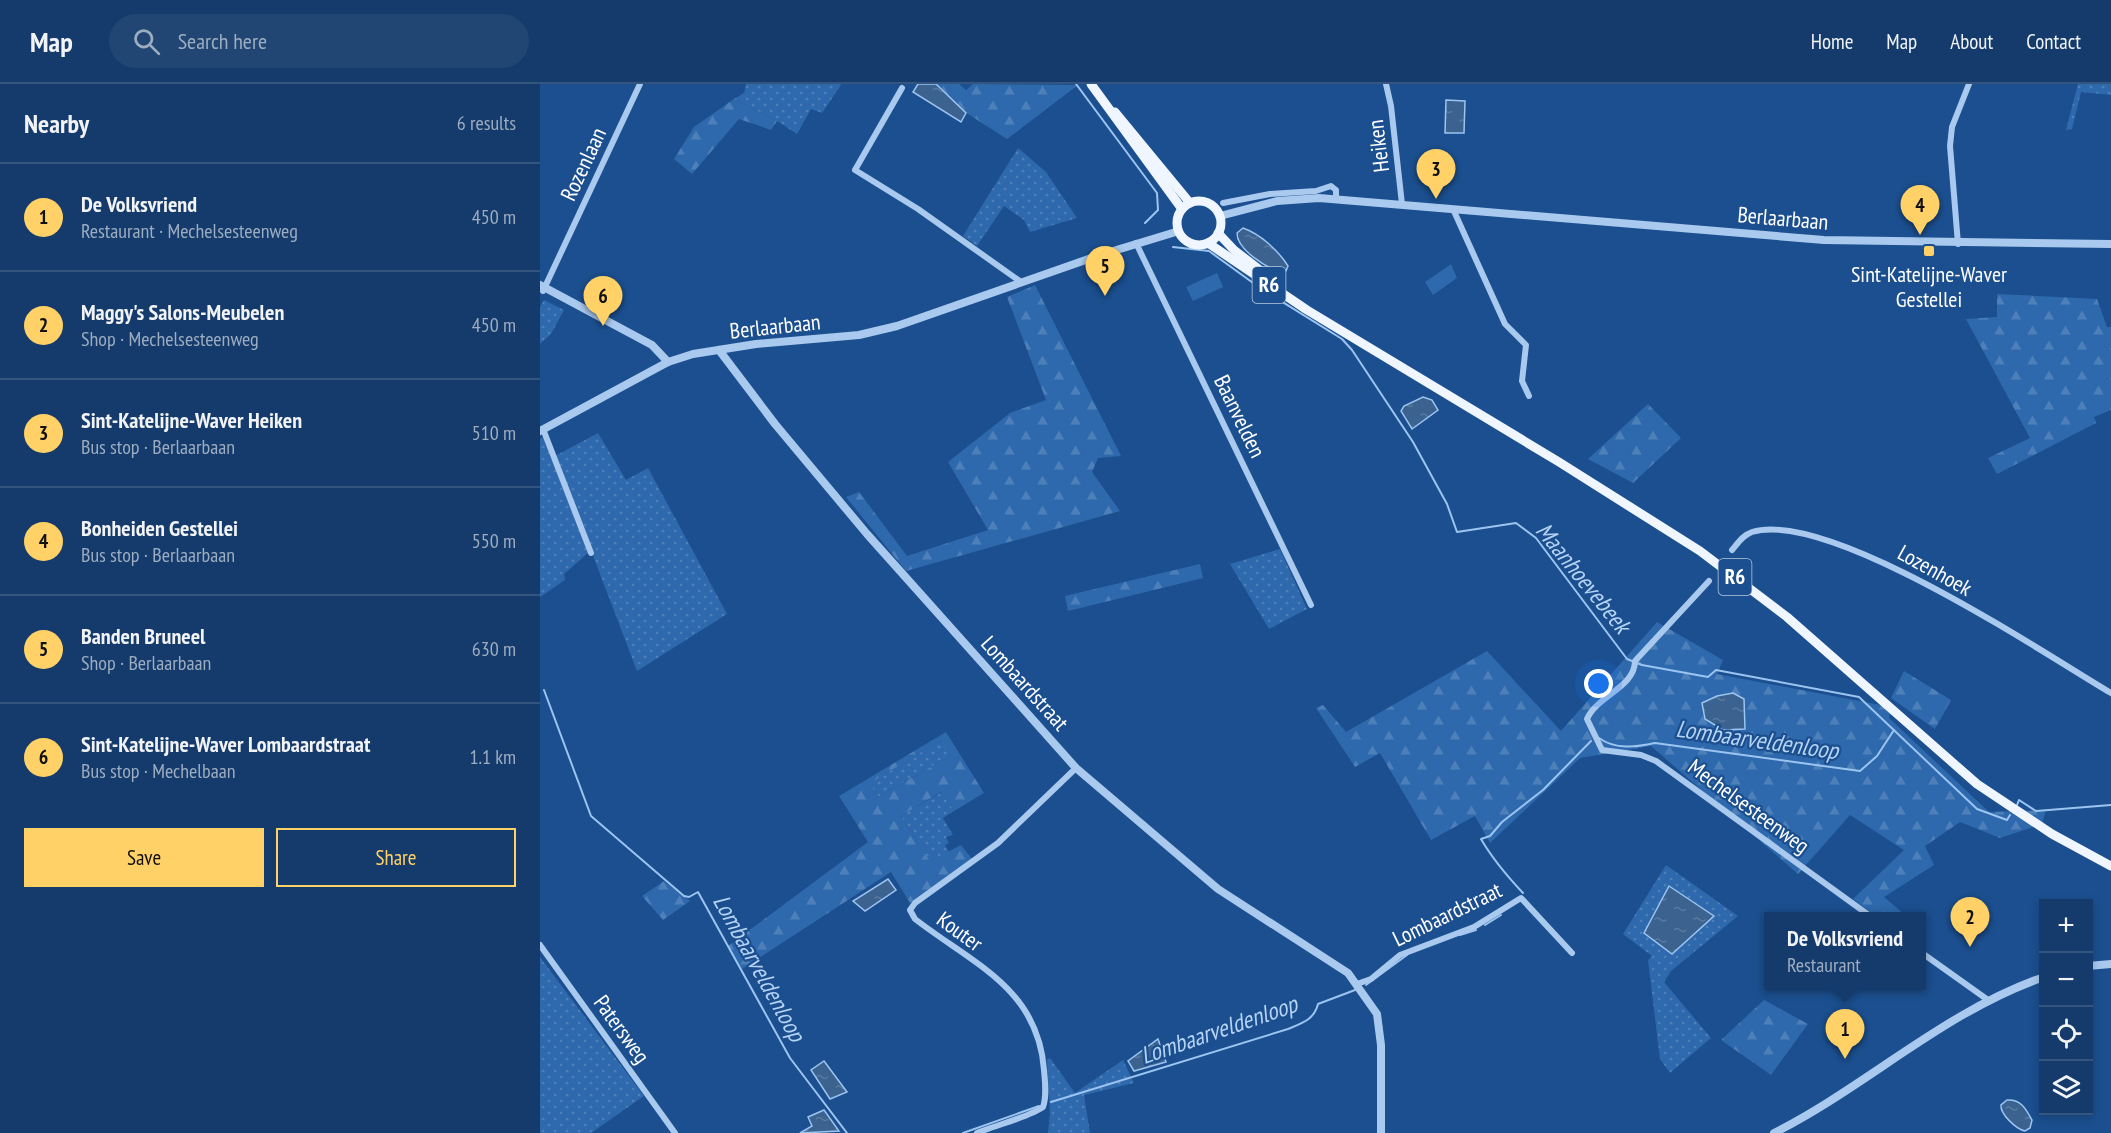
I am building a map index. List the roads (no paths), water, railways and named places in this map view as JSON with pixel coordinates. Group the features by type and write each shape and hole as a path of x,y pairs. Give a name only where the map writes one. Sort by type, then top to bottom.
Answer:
{"main road":[{"path":"1091,84 1182,210"},
{"path":"1101,97 1126,123 1190,203"},
{"path":"1179,231 1177,220 1182,210 1190,203 1198,201 1209,204 1220,216 1218,233 1208,243"},
{"name":"R6","path":"1179,231 1191,243 1208,243 1307,310 1645,514 1700,551 1794,623 1977,784 2052,834 2111,866"},
{"name":"R6","path":"1218,233 1269,278 1333,324"}],"street":[{"name":"Rozenlaan","path":"542,288 640,84"},
{"name":"Heiken","path":"1386,84 1393,117 1402,204"},
{"path":"1958,244 1950,146 1952,127 1969,84"},
{"path":"902,88 855,170 918,210 1021,282"},
{"path":"1223,203 1270,194 1316,191 1331,186 1336,190 1336,198"},
{"name":"Berlaarbaan","path":"1220,216 1277,201 1336,198 1824,240 1958,244 2111,244"},
{"path":"1453,209 1505,324 1526,345 1522,381 1529,396"},
{"name":"Berlaarbaan","path":"591,553 541,430 668,362 719,350 858,335 897,326 1136,243 1179,231"},
{"name":"Baanvelden","path":"1136,243 1311,605"},
{"path":"542,288 652,345 668,362"},
{"name":"Lombaardstraat","path":"719,350 776,424 867,534 1076,768 1218,889 1348,973 1377,1014 1381,1046 1381,1133"},
{"name":"Lozenhoek","path":"1732,550 1742,537 1751,532 1771,530 1801,535 1879,559 2111,693"},
{"name":"Mechelsesteenweg","path":"1709,580 1635,661 1632,676 1592,708 1587,720 1602,750 1641,754 1656,761 1864,912"},
{"name":"Kouter","path":"977,1133 1038,1111 1043,1107 1045,1076 1041,1040 1031,1016 1018,998 915,919 910,910 915,903 998,843 1076,768"},
{"name":"Lombaardstraat","path":"1357,984 1371,979 1400,955 1474,927 1521,898 1572,953"},
{"name":"Patersweg","path":"540,945 675,1133"},
{"path":"1926,956 1988,1000"},
{"path":"2093,965 2111,963"},
{"path":"1774,1133 1814,1113 1988,1000 2039,979"}],"water":[{"path":"918,84 936,84 966,113 961,122 913,92"},
{"path":"1446,100 1465,101 1464,133 1445,133"},
{"path":"1243,228 1262,238 1274,249 1288,266 1286,271 1281,273 1247,252 1238,239 1237,233"},
{"path":"1423,397 1432,400 1438,410 1412,429 1401,411 1404,406"},
{"path":"1733,693 1744,699 1745,729 1723,730 1705,719 1702,703 1717,696"},
{"path":"888,879 896,890 865,911 853,901"},
{"path":"1669,886 1714,916 1672,954 1644,933"},
{"path":"1158,1039 1166,1062 1134,1071 1128,1061"},
{"path":"824,1061 847,1092 830,1099 811,1070"},
{"path":"2007,1100 2016,1101 2025,1109 2032,1120 2030,1128 2025,1131 2021,1130 2006,1117 2001,1105"},
{"path":"824,1110 839,1131 800,1133 812,1126 808,1117"}],"waterway":[{"name":"Maanhoevebeek","path":"1076,84 1157,193 1158,210 1145,223"},
{"name":"Maanhoevebeek","path":"1173,247 1209,251 1260,288 1342,339 1352,350 1413,442 1447,504 1457,532 1516,523 1536,538 1627,659 1642,665 1708,677 1716,670 1859,697 1977,809 2007,820 2010,815"},
{"name":"Lombaarveldenloop","path":"544,690 591,816 684,896 689,897 698,892 790,1058 847,1133"},
{"name":"Lombaarveldenloop","path":"1599,738 1619,746 1655,743 1860,771 1877,756 1894,730"},
{"name":"Lombaarveldenloop","path":"1523,893 1500,867 1481,839 1490,836 1502,822 1543,790 1591,741"},
{"name":"Maanhoevebeek","path":"2017,805 2019,800 2036,811 2111,805"},
{"name":"Lombaarveldenloop","path":"1485,925 1501,915"},
{"name":"Lombaarveldenloop","path":"1460,935 1476,930"},
{"name":"Lombaarveldenloop","path":"1366,985 1407,955"},
{"name":"Lombaarveldenloop","path":"1051,1102 1288,1029 1303,1023 1314,1014 1318,1004 1355,990"},
{"name":"Lombaarveldenloop","path":"963,1133 1039,1106"}],"place":[{"name":"Sint-Katelijne-Waver Heiken","path":"1436,199"},
{"name":"Bonheiden Gestellei","path":"1920,235"},
{"name":"Sint-Katelijne-Waver Gestellei","path":"1929,251"},
{"name":"Banden Bruneel","path":"1105,296"},
{"name":"Sint-Katelijne-Waver Lombaardstraat","path":"603,326"},
{"name":"Maggy's Salons-Meubelen","path":"1970,947"},
{"name":"De Volksvriend","path":"1845,1059"}]}
